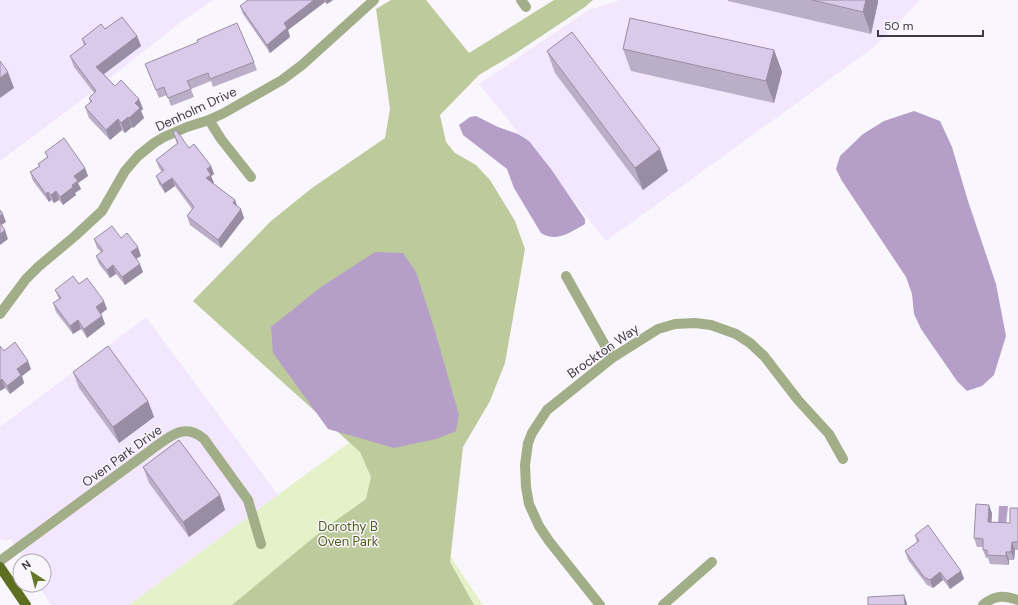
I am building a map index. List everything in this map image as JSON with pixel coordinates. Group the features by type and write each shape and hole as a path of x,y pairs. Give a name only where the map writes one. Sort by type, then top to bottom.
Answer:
{"main road":[{"path":"0,567 26,605"}],"street":[{"name":"Denholm Drive","path":"0,314 26,279 102,211 126,171 138,156 164,137 224,113 282,80 302,65 374,0"},
{"path":"209,120 221,139 251,177"},
{"path":"566,276 612,358"},
{"name":"Brockton Way","path":"600,605 549,541 539,526 529,504 526,487 525,465 528,443 542,416 569,392 612,358 658,329 675,324 696,323 711,325 736,334 750,343 764,356 798,400 829,434 843,459"},
{"name":"Oven Park Drive","path":"0,561 170,436 183,430 197,433 204,439 248,500 262,544"},
{"path":"663,605 712,562"},
{"path":"983,605 998,596 1018,600"}],"shaded area":[{"path":"0,0 213,0 181,22 79,102 0,161"},
{"path":"620,0 920,0 877,45 606,241 479,84 589,10"},
{"path":"914,111 940,121 952,147 968,201 996,284 1006,336 994,375 982,386 967,391 957,381 921,329 914,314 912,294 906,277 842,181 836,169 840,156 863,134 884,121"},
{"path":"476,116 498,127 518,134 529,141 551,169 585,219 585,224 558,237 547,236 541,233 514,188 507,169 463,135 459,125 470,117"},
{"path":"375,252 403,253 416,272 435,331 459,415 456,431 436,439 394,448 328,429 273,353 271,327 321,287"},
{"path":"146,317 278,495 129,605 51,605 43,593 52,593 52,553 20,553 10,539 7,541 0,539 0,427"},
{"path":"999,506 1008,506 1006,525 998,524"}],"green space":[{"path":"391,0 426,0 469,53 554,0 593,0 585,7 516,53 479,75 440,115 446,142 455,153 476,165 490,180 515,221 525,249 505,363 490,401 463,447 450,562 474,605 232,605 324,529 366,499 371,477 360,452 193,301 271,221 312,188 385,138 390,109 376,9"},
{"name":"Dorothy B Oven Park","path":"366,430 483,605 129,605"}],"building":[{"path":"248,0 314,0 284,23 287,28 267,45 240,6"},
{"path":"812,0 866,0 863,12"},
{"path":"122,17 137,36 96,67 115,86 121,80 139,99 135,103 140,108 121,123 118,119 106,130 85,107 92,101 89,98 96,91 70,56 86,44 82,39 101,24 105,29"},
{"path":"630,18 774,50 766,81 623,49"},
{"path":"237,23 254,62 210,79 208,73 187,81 191,89 168,98 164,87 156,90 145,64 198,42 197,40"},
{"path":"572,32 660,149 635,168 547,51"},
{"path":"0,61 8,72 0,78"},
{"path":"176,130 189,148 194,144 211,166 207,169 211,175 206,178 235,200 233,203 241,209 218,240 187,216 194,207 172,178 162,185 156,176 164,170 156,160 178,143 173,132"},
{"path":"64,138 85,168 74,176 78,181 72,185 73,187 60,197 56,191 51,195 48,192 46,194 30,172 40,166 38,164 48,157 45,152"},
{"path":"0,223 5,230 0,234"},
{"path":"112,226 121,238 127,233 138,247 131,252 140,264 122,277 113,265 107,270 96,256 103,251 94,239"},
{"path":"73,276 79,284 87,278 104,301 96,307 102,316 84,329 78,320 70,326 53,303 61,298 55,290"},
{"path":"15,342 28,361 17,369 21,375 7,386 2,379 0,381 0,346 4,351"},
{"path":"108,346 148,401 113,427 73,372"},
{"path":"179,440 220,495 183,522 143,467"},
{"path":"976,504 989,505 988,522 1010,523 1010,508 1018,508 1018,542 1012,542 1011,552 1006,552 1006,556 987,555 987,550 983,550 983,539 974,538"},
{"path":"928,525 961,571 947,581 940,572 930,580 924,577 905,551 919,541 915,535"},
{"path":"904,595 905,605 868,605 868,597"}]}
